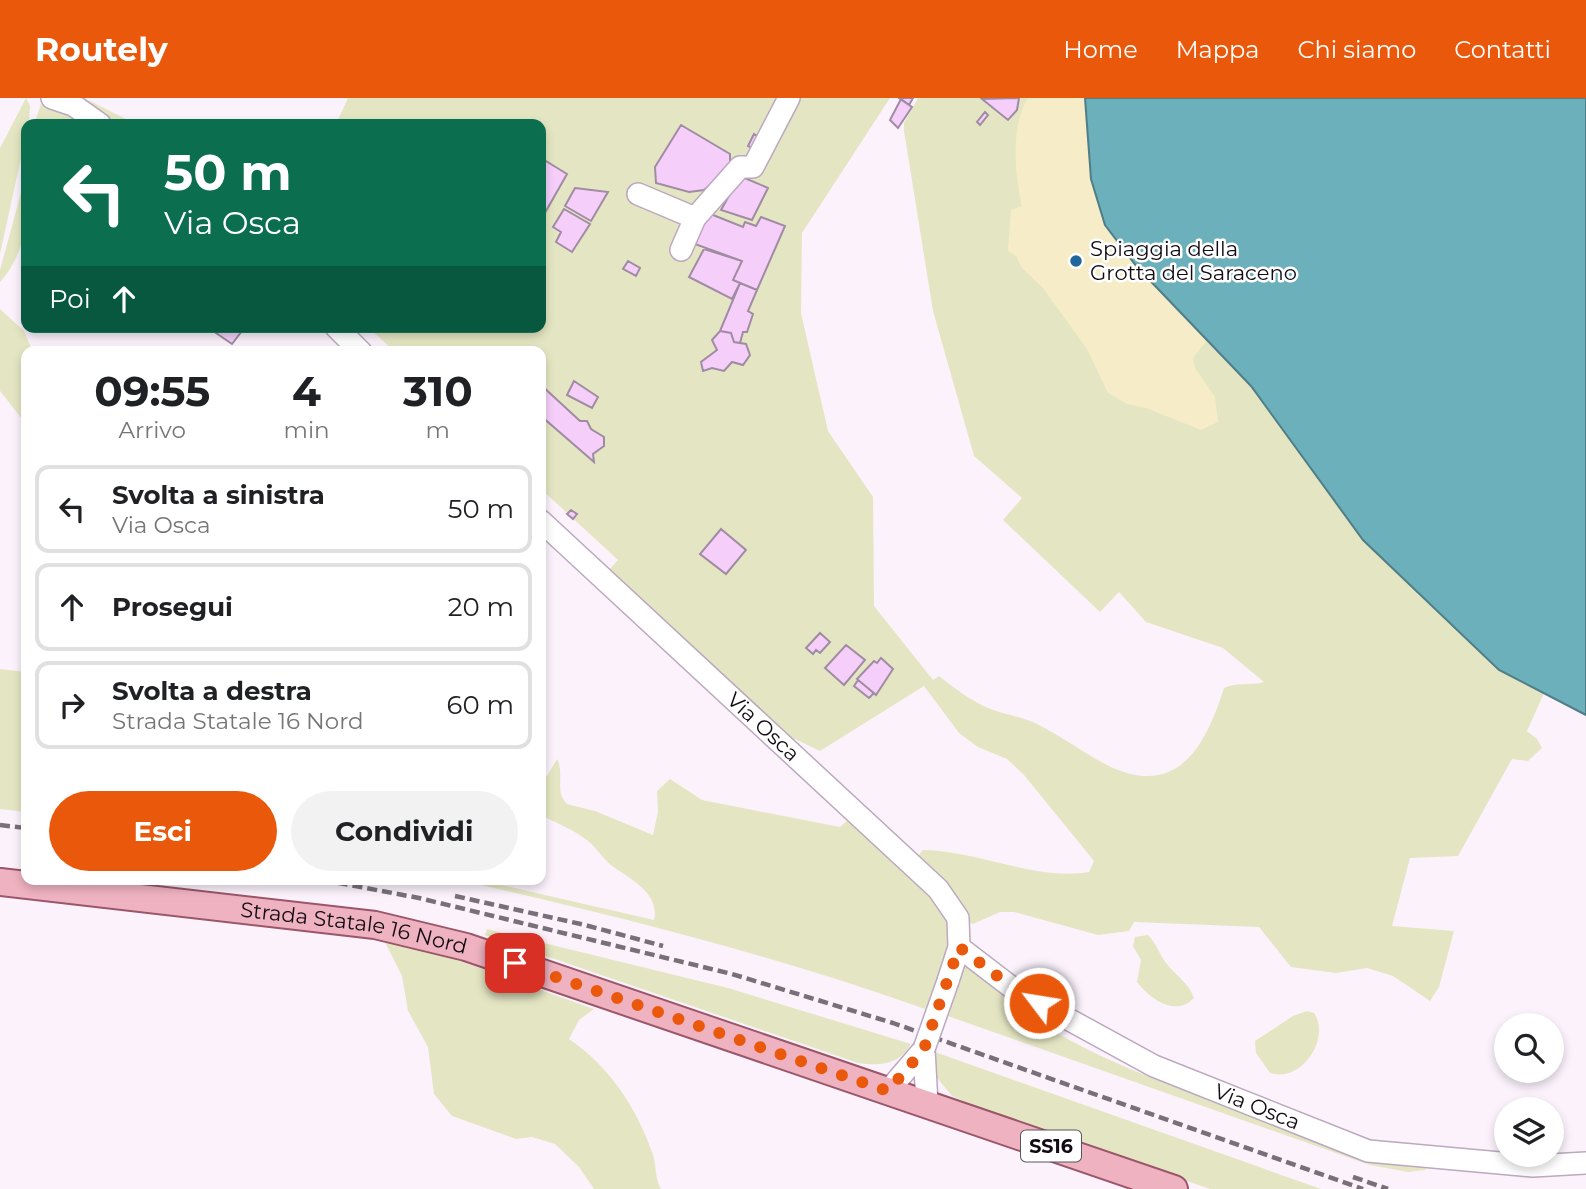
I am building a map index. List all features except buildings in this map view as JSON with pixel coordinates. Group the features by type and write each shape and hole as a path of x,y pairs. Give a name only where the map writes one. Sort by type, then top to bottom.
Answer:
{"main road":[{"name":"Strada Statale 16 Nord","path":"0,882 21,884"},
{"name":"Strada Statale 16 Nord","path":"26,885 375,925 466,947 1174,1189"}],"street":[{"path":"52,98 73,105 93,119"},
{"path":"681,250 695,218 740,167 753,167 789,98"},
{"path":"638,194 695,218"},
{"path":"341,333 356,346"},
{"name":"Via Osca","path":"546,526 938,889 958,918 959,947 924,1049"},
{"name":"Via Osca","path":"959,947 1016,990 1154,1066 1368,1151 1533,1166 1586,1163"},
{"path":"888,1091 924,1049"},
{"path":"924,1049 927,1104"}],"green space":[{"path":"26,98 30,106 29,119 21,119 21,158 0,254 0,148"},
{"path":"71,98 84,98 126,119 106,119"},
{"path":"348,98 890,98 802,233 801,313 828,431 873,497 874,606 933,680 939,676 982,705 1039,725 1109,766 1133,774 1154,776 1171,771 1186,761 1198,746 1217,709 1224,688 1264,682 1223,648 1146,622 1119,592 1100,612 1003,520 1022,498 974,456 933,311 904,131 904,123 918,98 1087,98 1251,386 1456,629 1544,693 1527,731 1537,739 1542,748 1528,761 1512,759 1458,856 1410,858 1392,926 1454,931 1439,987 1430,1001 1393,976 1367,968 1336,973 1291,967 1259,927 1134,922 1129,931 1098,935 1014,912 1000,912 973,924 968,922 915,859 923,850 1069,874 1089,872 1094,861 1024,775 1007,759 978,747 959,733 924,686 820,751 795,739 788,740 607,572 618,560 546,494 546,346 389,346 374,333 546,333 546,119 338,119"},
{"path":"46,103 75,119 36,119 41,104"},
{"path":"21,193 21,244 15,260 0,282 0,270"},
{"path":"0,309 21,328 21,333 25,333 30,346 21,346 21,418 0,391"},
{"path":"0,669 21,671 21,811 0,809"},
{"path":"557,759 561,794 567,804 595,811 653,835 658,812 657,791 670,779 702,800 840,827 849,819 910,874 926,891 948,923 950,937 947,956 925,1009 810,971 693,937 480,885 502,885 654,920 653,903 643,889 611,865 583,837 546,818 547,776"},
{"path":"487,929 728,988 911,1044 895,1060 874,1064 858,1063 485,935"},
{"path":"1148,935 1166,963 1192,993 1194,998 1187,1004 1164,1004 1149,995 1137,982 1141,960 1133,946 1135,937"},
{"path":"384,940 438,953 594,1009 579,1020 569,1039 597,1062 620,1089 638,1119 652,1152 661,1189 594,1189 579,1167 555,1144 532,1137 516,1139 452,1116 434,1094 428,1047 408,1011 402,976"},
{"path":"964,962 1021,1010 1065,1037 1113,1061 1164,1083 1218,1101 1429,1163 1425,1170 1408,1172 1370,1165 945,1015"},
{"path":"1307,1011 1314,1013 1318,1023 1316,1046 1302,1065 1293,1071 1270,1073 1256,1053 1255,1041 1293,1016"},
{"path":"932,1051 1321,1189 1210,1189 995,1115 952,1096 934,1074"}],"sand":[{"name":"Spiaggia della Grotta del Saraceno","path":"1028,98 1085,98 1087,140 1191,321 1208,339 1193,358 1195,368 1215,397 1218,422 1201,430 1149,409 1127,404 1108,393 1087,349 1043,288 1022,268 1016,256 1008,251 1011,210 1022,206 1017,180 1016,137 1022,110"}],"water":[{"path":"1085,98 1586,98 1586,715 1499,670 1363,540 1251,386 1137,267 1105,225 1091,179"}],"railway":[{"path":"0,825 21,827"},
{"path":"350,885 419,898 732,974 893,1023 1363,1189"},
{"path":"455,896 585,925 663,946"},
{"path":"1353,1177 1388,1189"}],"place":[{"name":"Spiaggia della Grotta del Saraceno","path":"1076,261"}],"route":[{"path":"515,963 888,1091 924,1049 959,947 1016,990 1039,1003"}]}
